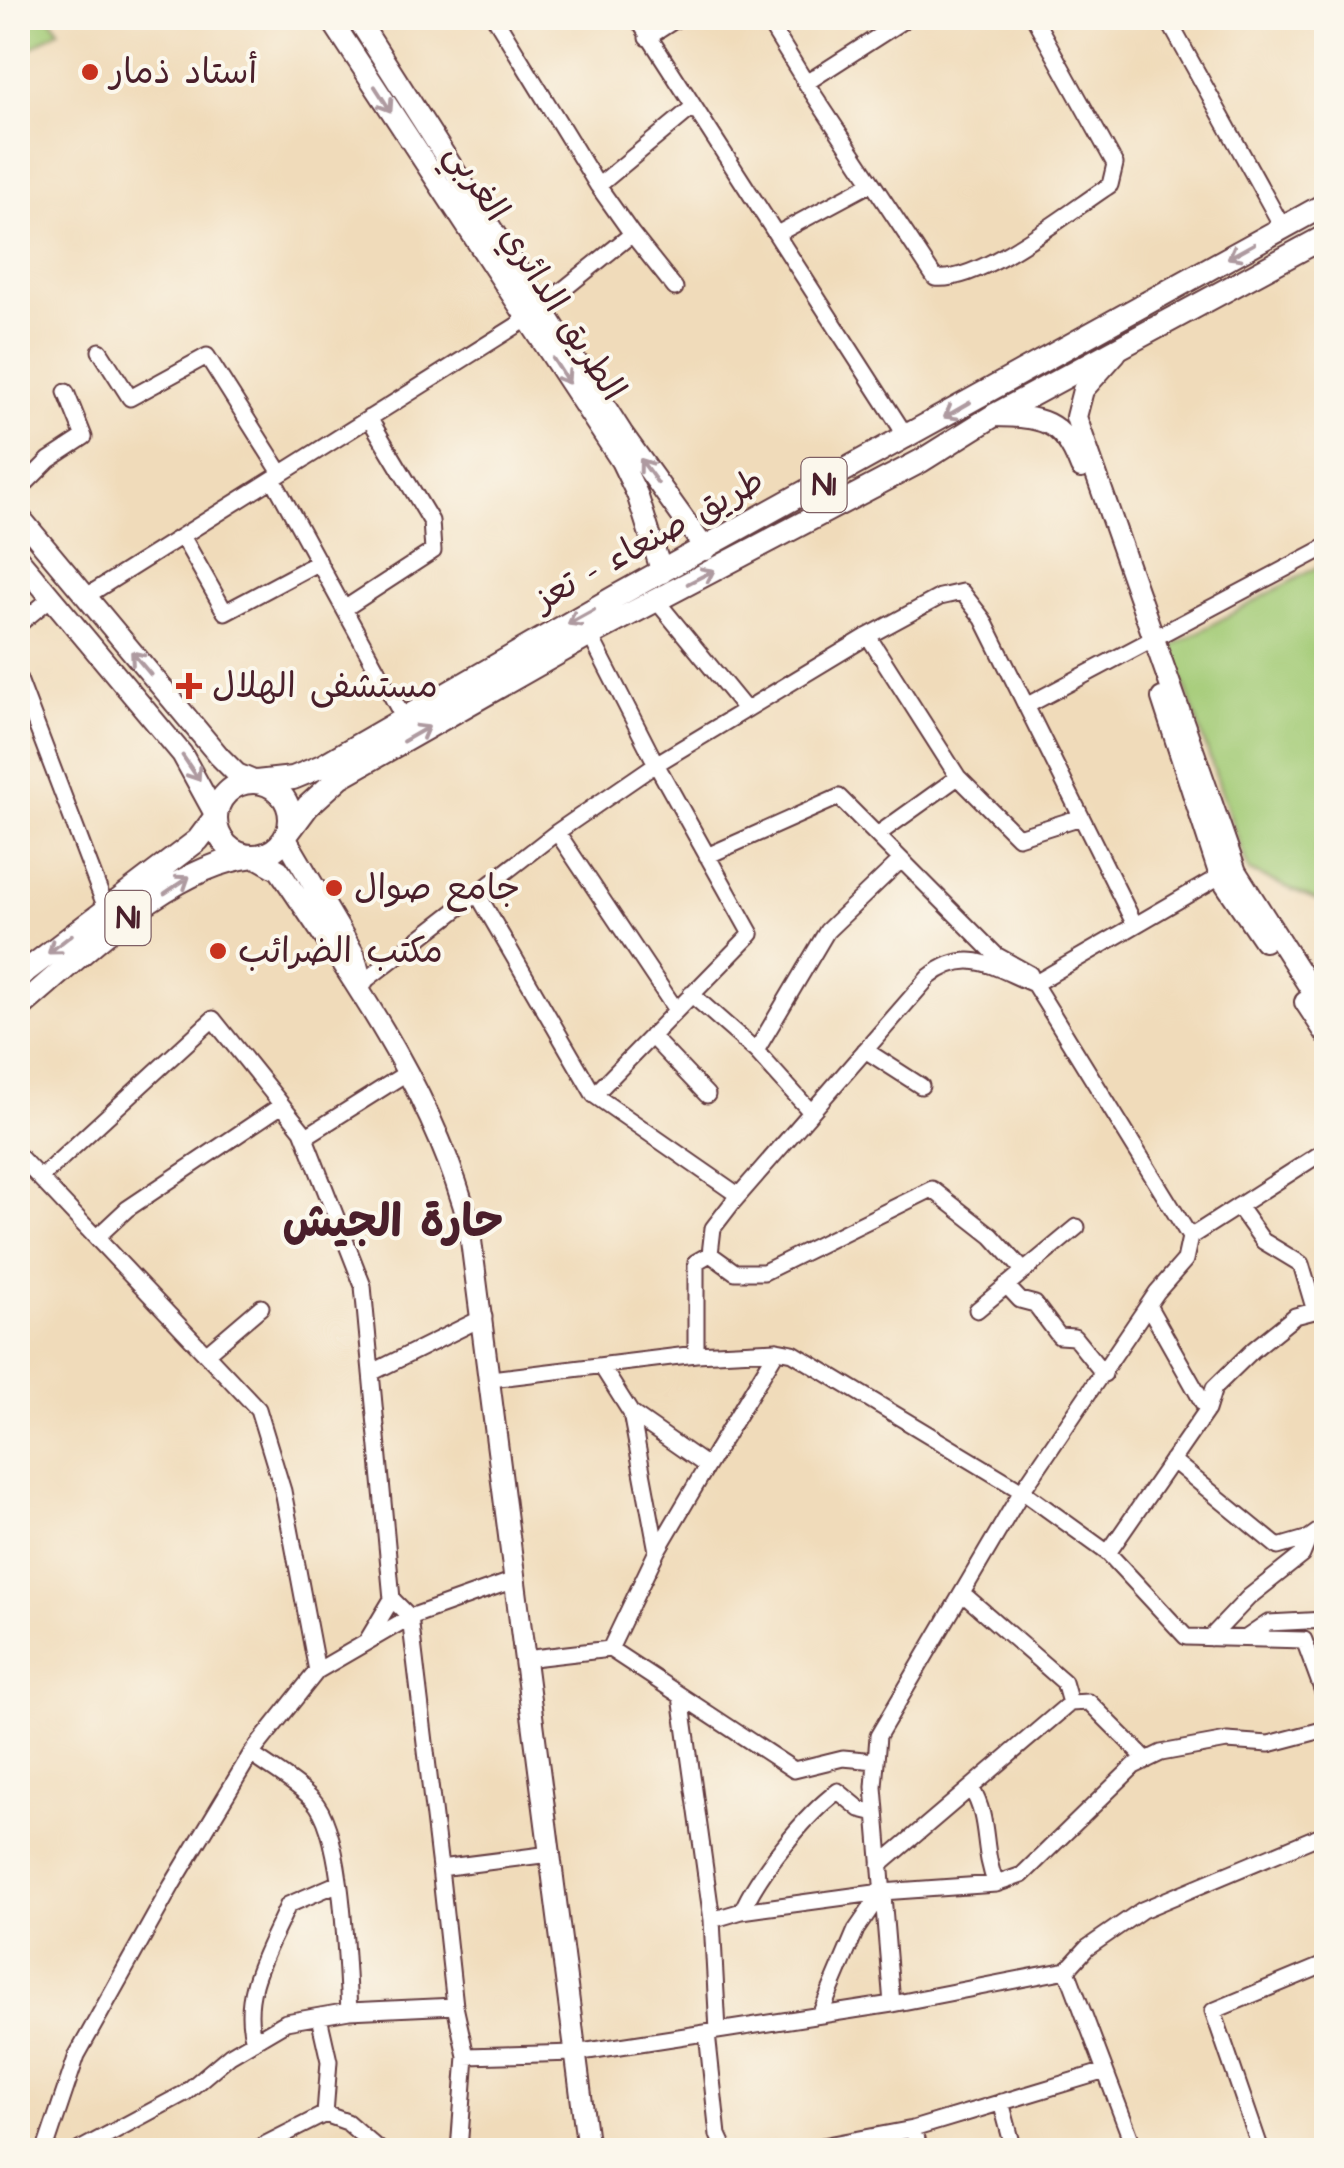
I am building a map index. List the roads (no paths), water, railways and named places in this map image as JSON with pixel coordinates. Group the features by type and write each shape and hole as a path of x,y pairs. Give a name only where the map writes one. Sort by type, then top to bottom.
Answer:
{"highway":[{"name":"طريق صنعاء - تعز","path":"327,774 590,635 662,573 1326,204"},
{"name":"طريق صنعاء - تعز","path":"327,774 403,717 620,607 656,600 922,461 993,416 1326,236"},
{"path":"327,774 274,849 254,856 230,849 222,840 216,816 224,795 233,787 327,774"},
{"path":"256,782 278,792 285,802 289,826 285,837"},
{"name":"N1","path":"18,977 198,840 216,816"},
{"name":"N1","path":"18,1009 125,920 204,867 254,856"}],"main road":[{"name":"الطريق الدائري الغربي","path":"330,18 706,550"},
{"name":"الطريق الدائري الغربي","path":"357,18 621,462 637,494 662,573"},
{"path":"1123,345 1083,390 1076,418 1150,640 1220,876 1326,1034"},
{"path":"993,416 1038,417 1060,430 1073,448 1236,872 1326,1013"},
{"path":"18,516 218,756 237,774 256,782"},
{"path":"18,558 182,754 216,816"},
{"path":"285,837 354,954 369,1009"},
{"path":"254,856 279,870 369,1009 408,1072 459,1186 484,1317 588,2150"}],"street":[{"path":"494,18 598,186 675,288"},
{"path":"637,18 908,438"},
{"path":"647,38 678,18"},
{"path":"766,18 870,184 935,278 952,280 988,263 1110,185 1116,164 1034,18"},
{"path":"806,83 907,18"},
{"path":"1167,18 1284,228"},
{"path":"598,186 693,107"},
{"path":"776,234 870,184"},
{"path":"86,597 535,313 632,234"},
{"path":"100,350 130,398 207,356 277,476 318,562 403,717"},
{"path":"18,490 49,460 84,437 66,392"},
{"path":"344,609 433,552 431,520 369,418"},
{"path":"182,536 225,612 318,562"},
{"path":"1026,706 1326,547"},
{"path":"362,983 557,832 656,764 868,636 940,597 962,592 983,619 1136,925"},
{"path":"18,625 51,598"},
{"path":"656,600 746,710"},
{"path":"590,635 750,934 594,1095"},
{"path":"868,636 958,778 1018,838 1081,817"},
{"path":"18,676 106,908"},
{"path":"877,835 958,778"},
{"path":"707,856 839,797 996,955 1033,975 1054,973"},
{"path":"557,832 676,1010"},
{"path":"756,1051 828,930 902,860"},
{"path":"1034,984 1220,876"},
{"path":"478,896 594,1095 738,1195"},
{"path":"710,1254 713,1228 738,1195 928,977 951,960 974,960 1034,984 1190,1236 1186,1260 1157,1292 1150,1309 1022,1491 878,1736 876,1813 892,2004"},
{"path":"692,994 756,1051 811,1112"},
{"path":"40,1178 213,1019 282,1105 304,1136 363,1286 392,1599 368,1639"},
{"path":"651,1036 707,1095"},
{"path":"865,1050 921,1086"},
{"path":"304,1136 408,1072"},
{"path":"97,1237 127,1209 282,1105"},
{"path":"1190,1236 1326,1150"},
{"path":"18,1155 258,1409 282,1491 318,1671"},
{"path":"710,1254 735,1272 764,1272 932,1188 992,1236 1023,1270"},
{"path":"1108,1552 1207,1410 1214,1388 1295,1316 1321,1310 1301,1264 1263,1242 1238,1206"},
{"path":"976,1310 1077,1227"},
{"path":"696,1354 696,1262 710,1254"},
{"path":"1006,1285 1020,1300 1035,1304 1059,1336 1074,1337 1104,1374"},
{"path":"206,1354 260,1307"},
{"path":"1150,1309 1207,1410"},
{"path":"371,1374 484,1317"},
{"path":"610,1649 657,1551 777,1350"},
{"path":"491,1379 696,1354 777,1350 793,1354 1022,1491 1108,1552 1186,1637 1304,1640 1326,1700"},
{"path":"602,1367 631,1414 657,1551"},
{"path":"631,1414 707,1466"},
{"path":"1172,1460 1278,1547 1309,1538 1326,1526"},
{"path":"1210,1638 1249,1597 1302,1556 1309,1538"},
{"path":"49,2147 77,2055 251,1754 318,1671 410,1617 514,1580"},
{"path":"962,1593 1064,1682 1070,1703"},
{"path":"392,1599 410,1617 455,2006 466,2056 459,2150"},
{"path":"1246,1638 1268,1622 1326,1620"},
{"path":"524,1659 610,1649 794,1770 843,1758 876,1761"},
{"path":"681,1696 712,1920 712,2032 718,2135 725,2150"},
{"path":"880,1865 1070,1703 1089,1702 1147,1760"},
{"path":"712,1920 742,1911 882,1892 996,1884 1022,1875 1134,1766 1228,1740 1269,1744 1326,1729"},
{"path":"251,1754 315,1801 328,1828 338,1883 349,2012"},
{"path":"970,1788 985,1811 986,1858 996,1884"},
{"path":"742,1911 752,1890 821,1803 838,1790 860,1810 876,1813"},
{"path":"466,2056 575,2053 892,2004 1067,1970 1087,1948 1142,1910 1326,1834"},
{"path":"440,1868 550,1854"},
{"path":"254,2041 247,2019 250,1994 288,1905 338,1883"},
{"path":"820,2015 856,1930 882,1892"},
{"path":"1261,2150 1213,2011 1326,1964"},
{"path":"1067,1970 1102,2072 1136,2150"},
{"path":"79,2150 185,2092 286,2022 349,2012 455,2006"},
{"path":"319,2016 329,2061 324,2114"},
{"path":"800,2150 824,2149 913,2129 1102,2072"},
{"path":"1001,2102 1014,2150"},
{"path":"254,2150 324,2114 347,2122 379,2150"},
{"path":"913,2129 919,2150"}],"place":[{"name":"أستاد ذمار","path":"90,72"},
{"name":"مستشفى الهلال","path":"189,686"},
{"name":"جامع صوال","path":"334,888"},
{"name":"مكتب الضرائب","path":"218,951"}],"district":[{"name":"حارة الجيش","path":"393,1223"}]}
